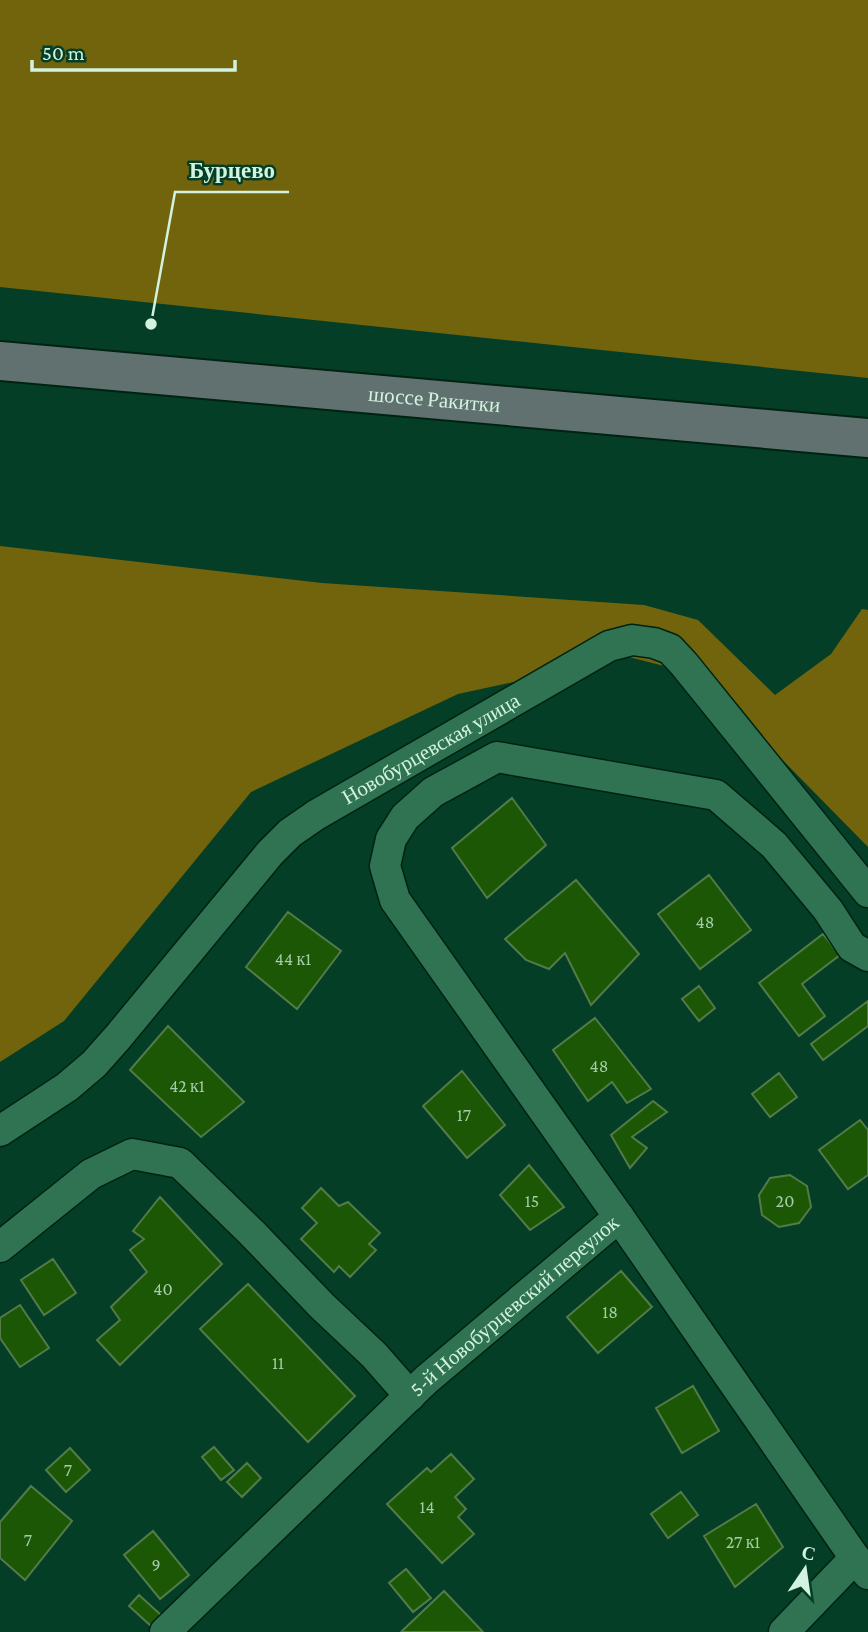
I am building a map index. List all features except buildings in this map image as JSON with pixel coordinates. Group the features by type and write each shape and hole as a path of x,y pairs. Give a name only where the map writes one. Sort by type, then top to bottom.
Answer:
{"main road":[{"name":"шоссе Ракитки","path":"0,360 868,438"}],"street":[{"name":"Новобурцевская улица","path":"0,1131 67,1087 93,1064 270,853 290,833 316,815 609,646 632,640 654,643 670,649 868,892"},
{"name":"5-й Новобурцевский переулок","path":"165,1632 426,1380 619,1217 395,900 385,866 391,839 405,817 433,792 497,757 716,795 774,845 828,910 852,947 868,956"},
{"path":"0,1247 91,1174 132,1154 180,1163 322,1306 374,1354 410,1396"},
{"path":"619,1217 861,1566 784,1632"}],"shaded area":[{"path":"0,0 868,0 868,378 0,287"},
{"path":"0,546 322,583 644,605 698,620 775,695 831,654 862,609 868,610 868,847 752,729 676,669 629,657 458,694 251,792 64,1021 0,1062"}],"place":[{"name":"Бурцево","path":"151,324"}]}
